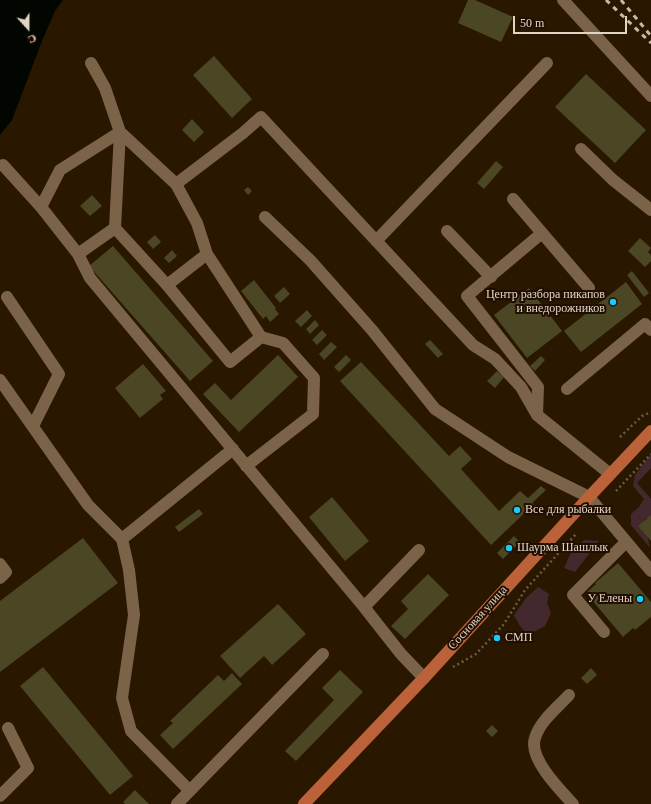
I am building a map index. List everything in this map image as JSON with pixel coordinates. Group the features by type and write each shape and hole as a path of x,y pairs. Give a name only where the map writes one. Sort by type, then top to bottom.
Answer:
{"main road":[{"name":"Сосновая улица","path":"304,804 424,678 651,431"}],"street":[{"path":"563,0 651,96"},
{"path":"91,63 105,88 120,132 115,228 167,285 230,362 261,336"},
{"path":"376,241 547,63"},
{"path":"176,184 243,133 261,117 473,346 495,359 520,387 537,415 610,474"},
{"path":"120,132 176,184 197,223 208,254 261,336 283,343 314,378 313,414 246,466"},
{"path":"41,207 60,170 120,132"},
{"path":"581,149 613,180 651,210"},
{"path":"4,165 41,207 78,254 90,278 364,607 401,654 424,678"},
{"path":"513,199 589,288"},
{"path":"264,217 310,260 352,307 435,409 508,457 589,497 651,571"},
{"path":"78,254 115,228"},
{"path":"447,231 490,277"},
{"path":"537,415 538,387 468,296 542,232"},
{"path":"167,285 208,254"},
{"path":"7,298 59,374 33,426"},
{"path":"567,389 645,324 651,330"},
{"path":"0,380 88,505 122,540 129,570 134,615 122,698 131,731 190,791"},
{"path":"122,540 233,449"},
{"path":"604,632 573,595 626,542"},
{"path":"364,607 419,550"},
{"path":"0,564 6,572 0,578"},
{"path":"177,804 323,654"},
{"path":"569,695 541,725 535,737 533,746 537,757 549,776 573,804"},
{"path":"0,796 28,768 8,728"}],"path":[{"path":"620,437 642,416 651,412"},
{"path":"614,492 651,454"},
{"path":"452,668 476,654 504,624 526,590 578,532"}],"shaded area":[{"path":"0,0 63,0 55,11 42,41 12,120 0,135"},
{"path":"651,454 651,468 637,483 651,499 651,518 646,518 641,525 648,538 650,548 631,525 631,514 639,507 644,499 633,486 635,475"},
{"path":"584,540 599,541 575,572 564,568 571,552"},
{"path":"538,587 549,594 547,603 551,613 545,626 528,635 520,626 514,615 526,598"}],"building":[{"path":"468,0 475,0 513,17 501,42 458,23"},
{"path":"214,56 252,99 232,118 193,75"},
{"path":"586,74 646,130 615,163 555,107"},
{"path":"192,119 204,132 194,142 182,130"},
{"path":"496,161 503,167 484,189 477,183"},
{"path":"248,187 252,191 248,195 244,190"},
{"path":"92,195 102,206 90,216 80,206"},
{"path":"155,235 161,242 153,249 147,242"},
{"path":"640,238 651,248 648,252 651,255 651,261 645,267 628,251"},
{"path":"113,246 213,361 190,381 89,266"},
{"path":"172,250 177,256 169,263 164,258"},
{"path":"632,271 649,293 644,297 627,275"},
{"path":"254,280 279,314 270,322 266,316 263,319 241,291"},
{"path":"626,282 642,304 581,352 564,331"},
{"path":"284,287 290,294 280,303 274,296"},
{"path":"529,288 562,331 527,358 494,315"},
{"path":"307,310 312,316 301,327 295,321"},
{"path":"315,320 319,325 310,334 306,329"},
{"path":"322,330 327,335 317,345 312,340"},
{"path":"430,340 443,354 438,358 425,344"},
{"path":"331,342 337,347 324,360 319,354"},
{"path":"278,355 298,377 239,432 203,394 215,383 231,400"},
{"path":"346,355 351,360 339,372 334,367"},
{"path":"541,356 545,360 535,371 530,366"},
{"path":"361,362 449,456 460,446 472,459 461,469 499,511 520,491 528,498 541,486 546,490 532,503 534,504 491,545 340,381"},
{"path":"143,364 166,391 160,395 163,399 140,418 115,388"},
{"path":"497,371 504,377 495,388 487,381"},
{"path":"332,497 369,541 345,561 309,517"},
{"path":"199,509 203,514 179,532 175,527"},
{"path":"651,515 651,541 638,526"},
{"name":"Шаурма Шашлык","path":"514,536 520,542 503,559 497,553"},
{"path":"83,538 118,583 0,672 0,601"},
{"path":"618,563 651,602 651,617 635,630 633,628 623,637 586,593"},
{"path":"428,574 449,595 405,639 391,626 408,609 401,601"},
{"path":"278,604 306,634 272,665 264,656 240,678 220,656"},
{"path":"43,667 133,776 110,795 20,686"},
{"path":"591,668 597,675 587,684 581,678"},
{"path":"340,670 363,692 296,761 285,751 334,700 322,688"},
{"path":"232,673 242,684 173,749 160,735 173,723 170,721 218,675 224,681"},
{"path":"492,725 498,731 492,737 486,731"},
{"path":"135,790 149,804 125,804 123,802"}],"railway":[{"path":"606,0 651,43"},
{"path":"621,0 651,36"}],"place":[{"name":"Центр разбора пикапов и внедорожников","path":"613,302"},
{"name":"Все для рыбалки","path":"517,510"},
{"name":"Шаурма Шашлык","path":"509,548"},
{"name":"У Елены","path":"640,599"},
{"name":"СМП","path":"497,638"}]}
